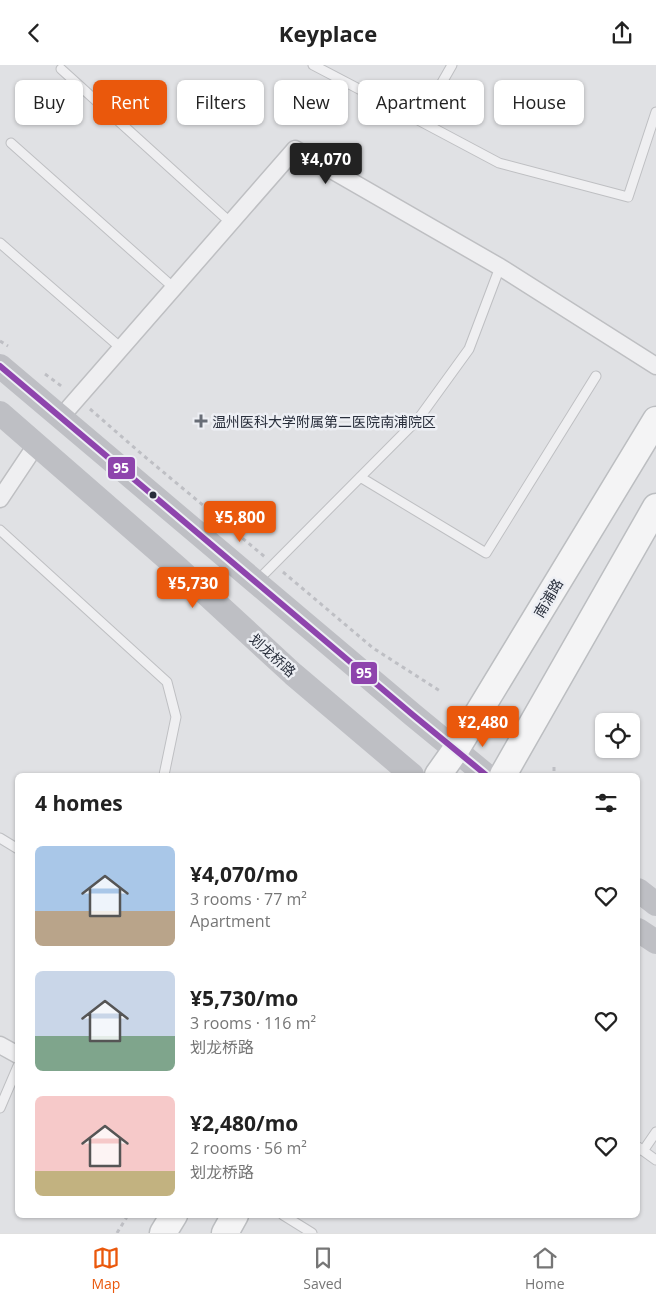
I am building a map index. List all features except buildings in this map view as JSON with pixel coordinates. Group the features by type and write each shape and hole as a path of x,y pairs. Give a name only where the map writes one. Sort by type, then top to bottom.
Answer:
{"main road":[{"path":"7,359 61,417 483,773"},
{"name":"划龙桥路","path":"0,413 179,569 293,674 410,773"},
{"name":"南浦路","path":"439,773 455,751 656,421"},
{"path":"504,773 656,507"},
{"path":"640,892 656,904"},
{"path":"640,931 656,943"},
{"path":"163,1233 172,1218"},
{"path":"225,1233 233,1218"}],"street":[{"path":"61,417 295,149 500,267 656,366"},
{"path":"0,499 36,445"},
{"path":"0,1045 15,1053"}],"lane":[{"path":"313,65 358,89"},
{"path":"443,80 452,65"},
{"path":"61,69 231,223"},
{"path":"428,125 499,163 628,197 656,112"},
{"path":"11,143 174,288"},
{"path":"0,243 121,348"},
{"path":"256,582 419,418 469,349 500,267"},
{"path":"360,477 486,553 596,376"},
{"path":"0,530 167,682 176,717 164,773"},
{"path":"0,838 15,847"},
{"path":"0,1108 15,1073"},
{"path":"656,1132 640,1149 656,1159"},
{"path":"288,1218 312,1233"}],"path":[{"path":"0,341 7,359"},
{"path":"43,373 77,399 373,648 440,691"},
{"path":"554,767 554,773"},
{"path":"117,1233 126,1218"}],"transit line":[{"name":"95","path":"0,366 484,773"}],"place":[{"name":"温州医科大学附属第二医院南浦院区","path":"201,421"}]}
